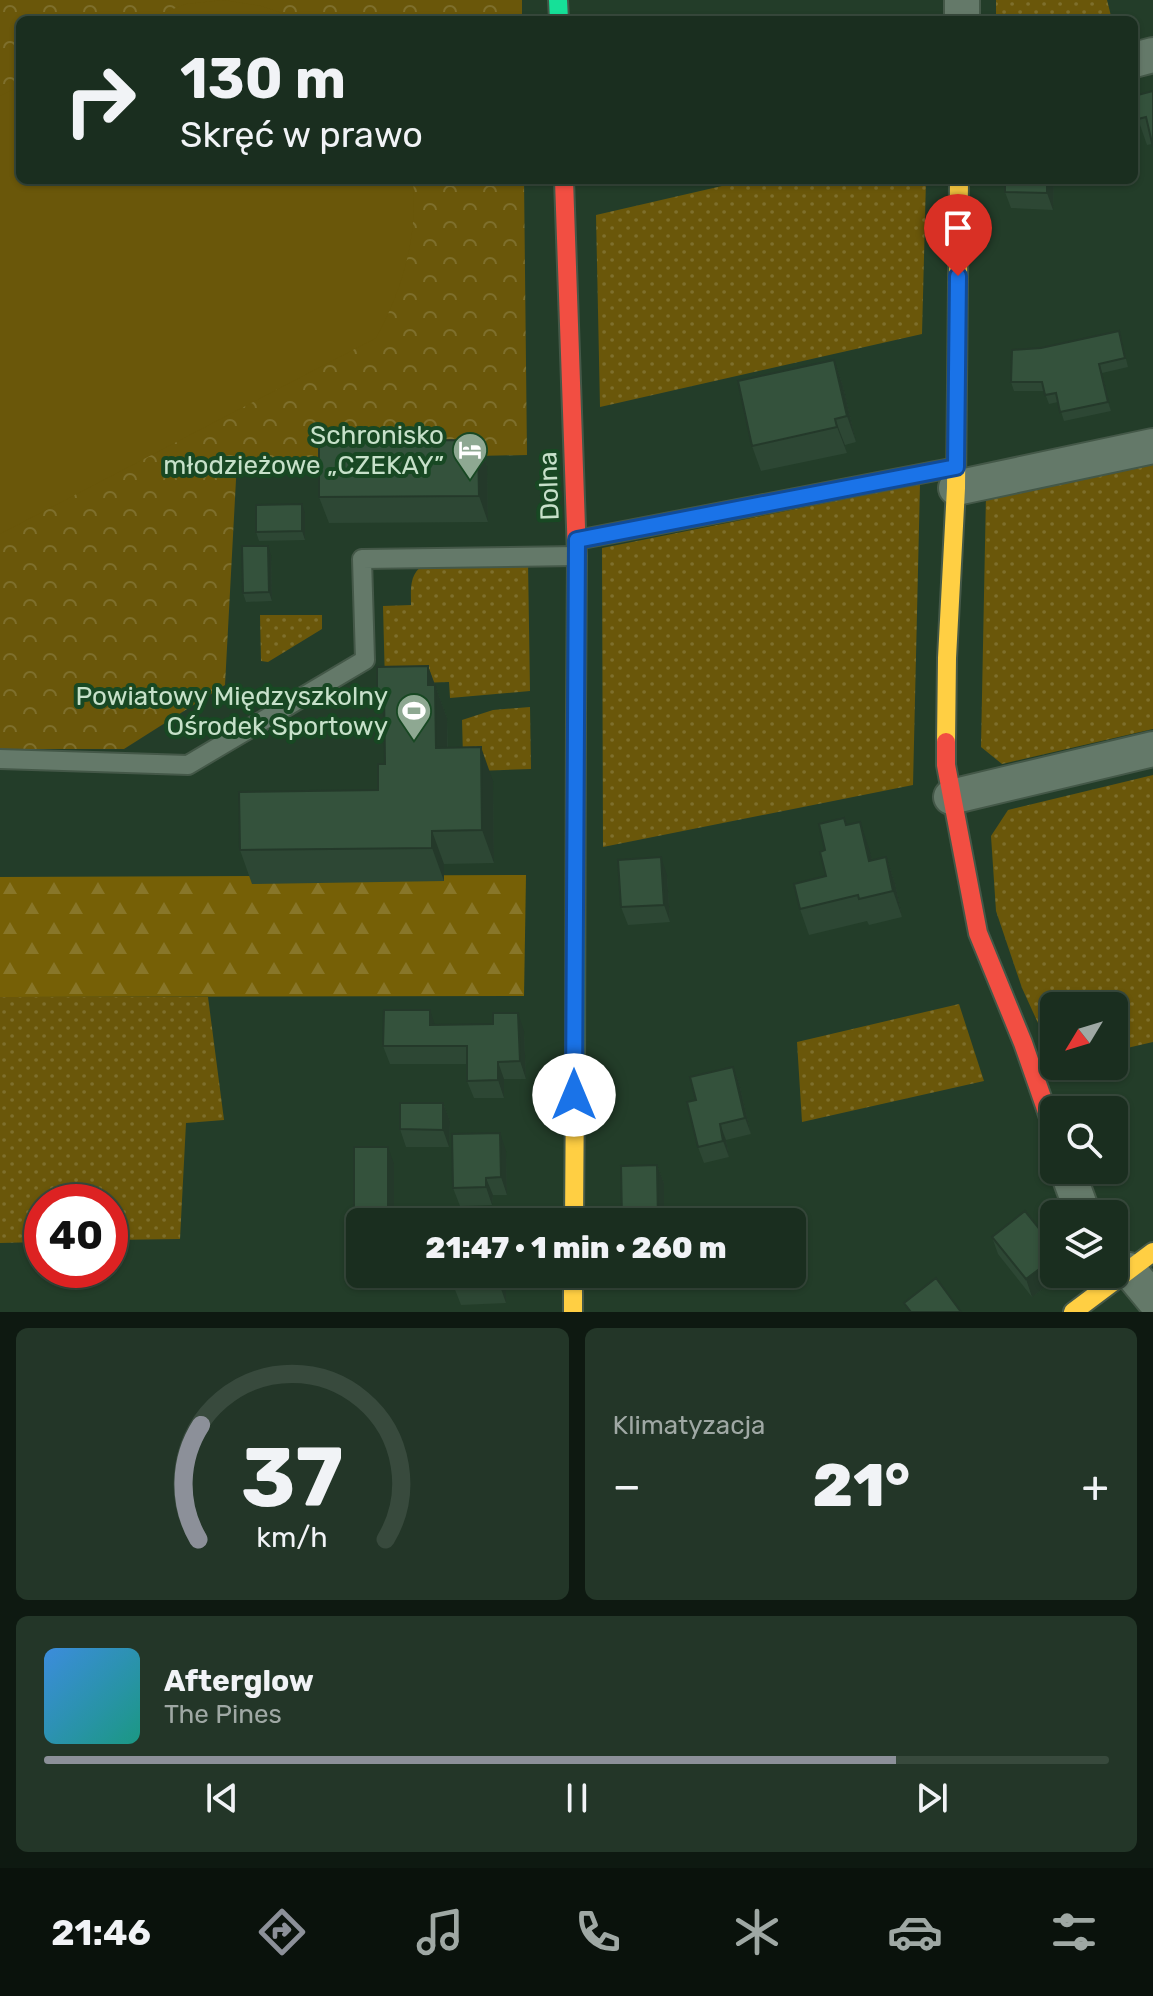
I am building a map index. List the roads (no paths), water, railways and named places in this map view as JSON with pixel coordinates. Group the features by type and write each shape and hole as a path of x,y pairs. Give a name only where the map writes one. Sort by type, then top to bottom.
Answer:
{"street":[{"name":"Dolna","path":"564,184 577,548 574,1208"},
{"path":"959,184 956,477 947,658 946,765 978,933 1041,1096"},
{"path":"577,548 956,477 1153,446"},
{"path":"951,797 1153,749"},
{"path":"1128,1275 1153,1299"},
{"path":"573,1288 573,1312"},
{"path":"1073,1312 1102,1288"}],"lane":[{"path":"0,759 188,765 365,660 362,559 577,548"}],"place":[{"name":"Schronisko młodzieżowe „CZEKAY”","path":"470,481"},
{"name":"Powiatowy Międzyszkolny Ośrodek Sportowy","path":"414,742"}]}
